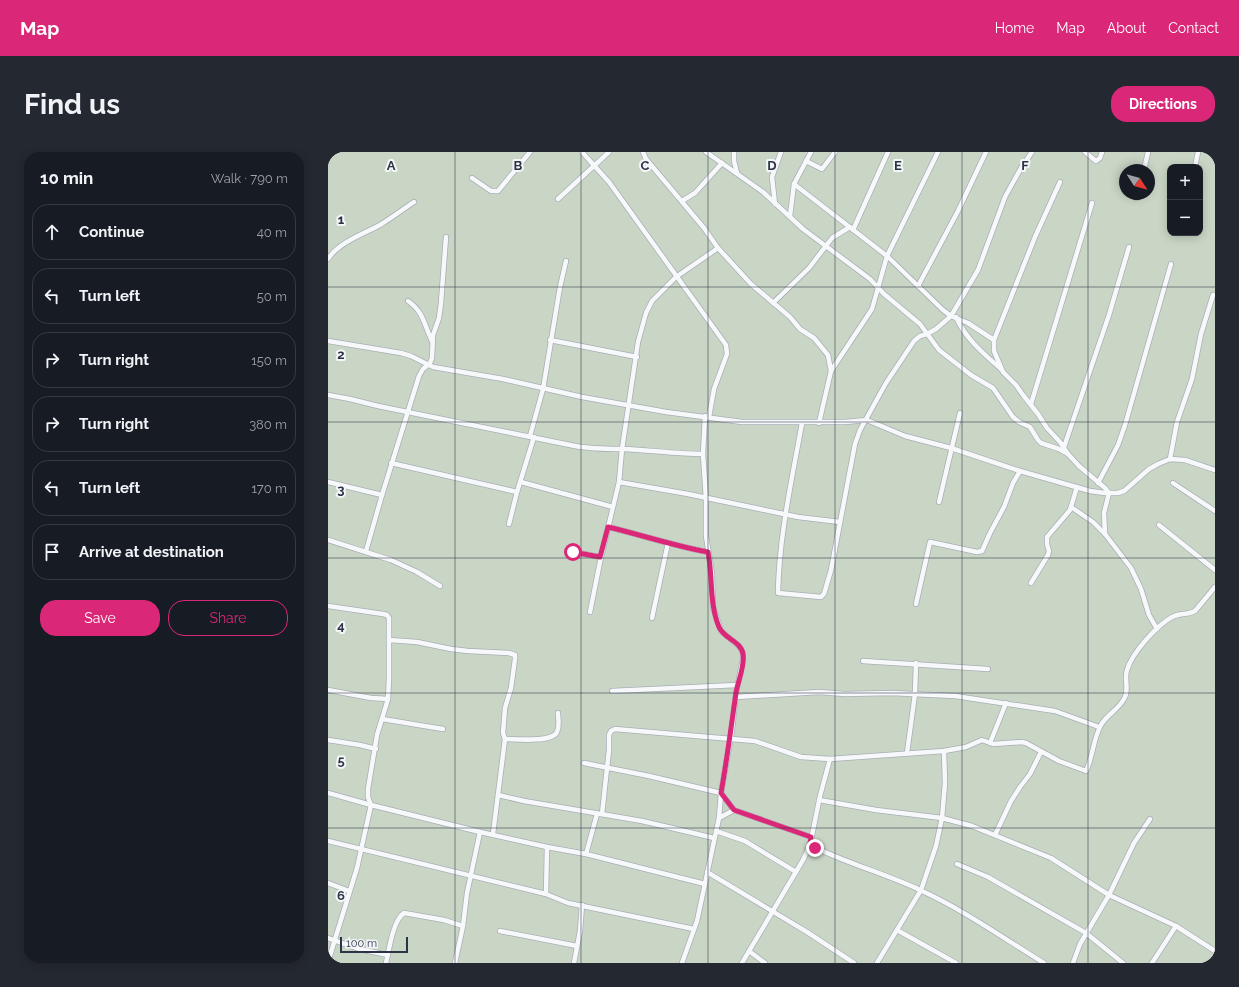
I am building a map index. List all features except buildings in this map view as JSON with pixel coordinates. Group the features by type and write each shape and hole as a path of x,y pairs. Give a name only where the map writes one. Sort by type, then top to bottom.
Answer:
{"street":[{"path":"472,178 491,191 498,191 530,152"},
{"path":"582,152 609,182 676,277 722,337 728,350 725,362 714,388 707,417 703,454 706,499 706,536 712,574 713,607 724,635 739,646 743,653 721,793 719,818 694,929 682,963"},
{"path":"558,199 609,152"},
{"path":"643,152 646,159 682,201 718,248 751,284 790,317 800,329 814,338 825,351 830,359 831,371 820,423"},
{"path":"707,152 763,192 803,229 864,274 920,324 939,350 971,375 993,388 1014,417 1019,422 1030,427 1041,443 1059,449 1068,454"},
{"path":"734,152 734,161 737,174"},
{"path":"775,204 772,177 781,152"},
{"path":"790,216 794,184 811,152"},
{"path":"806,161 822,169 835,152"},
{"path":"773,303 808,268 832,238 852,228 888,152"},
{"path":"831,371 870,313 887,256 938,152"},
{"path":"918,286 958,211 986,152"},
{"path":"802,423 780,551 778,593 816,597 823,596 831,570 858,434 886,383 917,338 936,329 953,316 978,270 1005,197 1021,168 1032,152"},
{"path":"1085,152 1096,161 1100,158 1102,152"},
{"path":"1145,164 1148,152"},
{"path":"1196,164 1198,152"},
{"path":"682,201 695,193 722,163"},
{"path":"1003,372 994,351 994,340 1041,224 1060,182"},
{"path":"794,184 887,256 937,305 953,316 974,326 994,340"},
{"path":"328,259 334,252 353,239 390,218 414,202"},
{"path":"1031,404 1092,203"},
{"path":"366,552 391,463 419,376 432,358 433,335 439,318 441,303 446,237"},
{"path":"1064,447 1109,315 1129,247"},
{"path":"590,612 600,557 619,482 622,449 637,357 638,342 649,306 652,301 676,277 718,248"},
{"path":"509,524 521,482 543,389 550,340 566,261"},
{"path":"1098,482 1118,445 1125,425 1171,264"},
{"path":"1170,459 1177,422 1192,379 1201,334 1213,295"},
{"path":"408,301 414,305 421,314 432,344"},
{"path":"953,316 969,337 1016,385 1068,454 1079,466 1105,488 1109,494 1104,513 1105,534"},
{"path":"550,340 637,357"},
{"path":"328,341 401,353 411,356 428,365 439,368 503,378 543,389 629,405 707,417 742,422 820,423 867,420 905,436 951,448 1020,471 1090,491 1109,494 1118,493 1124,490 1148,469 1170,459 1185,460 1215,470"},
{"path":"328,395 589,448 703,454"},
{"path":"939,502 960,412"},
{"path":"391,463 517,492"},
{"path":"916,604 930,542 977,552 982,551 1020,471"},
{"path":"328,482 382,495"},
{"path":"521,482 613,507"},
{"path":"619,482 806,518 840,522"},
{"path":"1173,483 1215,511"},
{"path":"1031,584 1048,555 1049,551 1047,537 1071,507 1077,487"},
{"path":"1071,507 1093,522 1105,534 1131,568 1141,589 1149,615 1157,629"},
{"path":"1159,525 1215,570"},
{"path":"608,527 679,546 708,552"},
{"path":"328,540 410,568 440,586"},
{"path":"652,618 668,543"},
{"path":"573,552 600,557"},
{"path":"586,854 600,814 609,735 612,730 755,741 801,757 830,759 944,751 966,747 982,740 990,743 1022,742 1082,771 1086,771 1099,727 1107,716 1120,706 1124,699 1126,692 1126,676 1132,658 1157,629 1172,617 1191,614 1215,587"},
{"path":"328,606 388,615 389,618 388,699 377,735 368,793 371,805 350,891 328,962"},
{"path":"389,640 417,642 451,649 514,655 515,659 512,683 504,714 504,739 493,834"},
{"path":"863,661 988,669"},
{"path":"907,753 915,694 916,664"},
{"path":"612,691 737,685"},
{"path":"328,690 371,698 388,699"},
{"path":"736,697 819,692 845,694 871,693 955,696 1056,711 1099,727"},
{"path":"990,743 1006,703"},
{"path":"504,739 536,739 552,737 557,734 558,713"},
{"path":"382,719 443,729"},
{"path":"328,740 376,749"},
{"path":"877,963 921,890 936,846 942,818 945,783 944,751"},
{"path":"995,835 1011,801 1030,774 1041,752"},
{"path":"742,963 796,872 810,845 819,800 830,759"},
{"path":"584,763 721,793 734,810 811,837"},
{"path":"328,793 480,832 586,854 704,884"},
{"path":"498,795 642,821 714,838"},
{"path":"819,800 876,810 942,818 972,826 1051,858 1109,896 1176,926 1215,951"},
{"path":"719,818 734,810"},
{"path":"1073,963 1086,933 1109,896 1134,843 1150,819"},
{"path":"716,831 745,841 796,872"},
{"path":"461,963 455,962 463,926 470,877 480,832"},
{"path":"328,841 361,848 470,877 546,894 568,903 629,917 694,929"},
{"path":"810,845 828,854 883,874 921,890 964,912 1044,963"},
{"path":"546,894 547,847"},
{"path":"957,864 988,877 1086,933 1123,963"},
{"path":"707,872 854,963"},
{"path":"328,884 350,891"},
{"path":"574,963 582,918 582,905"},
{"path":"386,963 397,922 399,917 404,913 444,920 463,926"},
{"path":"1152,963 1176,926"},
{"path":"500,930 577,946"},
{"path":"897,930 956,963"},
{"path":"328,938 355,947 388,955"},
{"path":"750,951 765,963"}],"green space":[{"path":"328,152 1215,152 1215,963 328,963"}],"route":[{"path":"573,552 600,557 608,527 679,546 708,552 712,574 713,607 721,631 724,635 735,642 743,653 721,793 734,810 811,837 810,845 815,848"}]}
